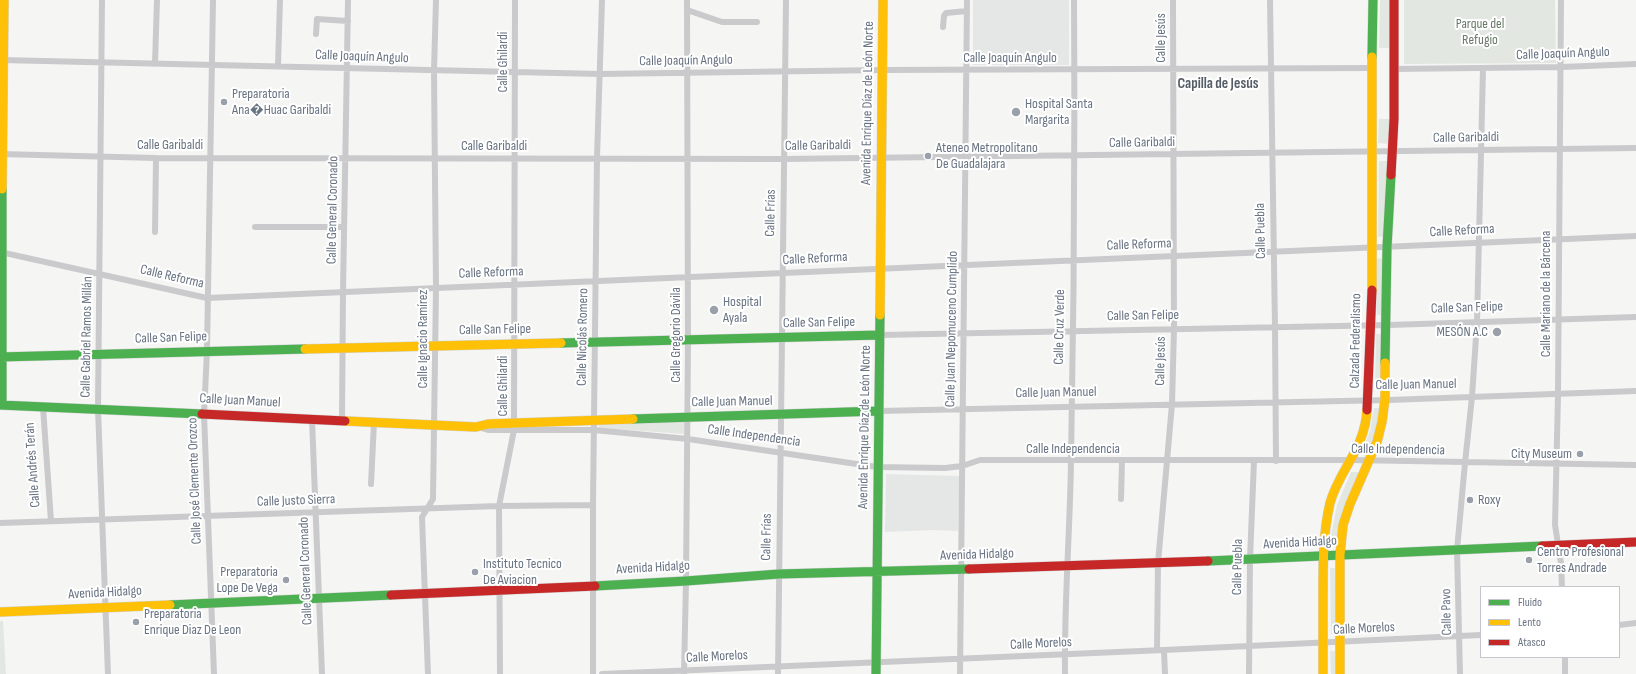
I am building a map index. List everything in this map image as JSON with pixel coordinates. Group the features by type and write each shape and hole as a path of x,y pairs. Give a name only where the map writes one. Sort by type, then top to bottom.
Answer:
{"main road":[{"path":"1,405 1,154 4,0"},
{"name":"Avenida Enrique Díaz de León Norte","path":"876,674 883,0"},
{"name":"Calzada Federalismo","path":"1323,674 1323,556 1326,522 1331,501 1358,446 1368,416 1372,247 1373,0"},
{"path":"1340,674 1340,555 1343,525 1350,504 1369,462 1380,428 1385,399 1387,247 1393,152 1394,0"},
{"name":"Calle San Felipe","path":"2,357 880,335"},
{"name":"Calle Juan Manuel","path":"1,405 476,427 488,424 514,426 594,426 688,417 879,411"},
{"name":"Avenida Hidalgo","path":"0,612 425,594 686,581 779,574 1158,564 1636,542"}],"street":[{"name":"Calle Gabriel Ramos Millán","path":"102,0 98,409 108,674"},
{"path":"155,64 157,0"},
{"name":"Calle José Clemente Orozco","path":"213,0 207,351 204,414 214,674"},
{"path":"278,66 280,0"},
{"name":"Calle General Coronado","path":"342,420 348,0"},
{"name":"Calle Ignacio Ramírez","path":"428,674 422,517 433,499 436,288 434,71 436,0"},
{"name":"Calle Ghilardi","path":"500,674 499,506 514,426 516,158 514,72 515,0"},
{"name":"Calle Nicolás Romero","path":"593,674 593,505 597,158 602,0"},
{"name":"Calle Gregorio Dávila","path":"684,672 688,439 687,0"},
{"name":"Calle Frías","path":"778,674 786,0"},
{"name":"Calle Juan Nepomuceno Cumplido","path":"960,674 967,0"},
{"name":"Calle Cruz Verde","path":"1065,674 1073,331 1075,156 1074,0"},
{"name":"Calle Jesús","path":"1156,650 1158,564 1172,404 1174,329 1172,255 1173,0"},
{"name":"Calle Puebla","path":"1270,0 1276,461"},
{"name":"Calle Mariano de la Bárcena","path":"1562,0 1558,395 1555,525 1561,563 1562,586"},
{"path":"687,10 722,22 757,22"},
{"path":"943,28 944,16 946,13 967,11"},
{"path":"316,34 317,19 348,21"},
{"name":"Calle Joaquín Angulo","path":"2,60 600,74 883,70 1372,68"},
{"name":"Calle Joaquín Angulo","path":"1394,69 1562,68 1636,64"},
{"name":"Calle Pavo","path":"1460,674 1457,550 1472,397 1477,322 1483,68"},
{"name":"Calle Garibaldi","path":"1,154 156,158 346,157 784,159 1636,148"},
{"path":"155,232 156,158"},
{"path":"255,227 344,227"},
{"name":"Calle Reforma","path":"1,252 207,298 1636,236"},
{"name":"Calle San Felipe","path":"880,335 1386,325 1636,317"},
{"name":"Calle Juan Manuel","path":"879,411 1558,395 1636,391"},
{"name":"Calle Andrés Terán","path":"43,407 50,521"},
{"name":"Calle General Coronado","path":"312,419 322,674"},
{"path":"371,484 374,422"},
{"name":"Calle Independencia","path":"594,426 877,467 944,468 962,466 980,460 1351,460 1369,462 1636,465"},
{"path":"1121,499 1122,461"},
{"name":"Calle Puebla","path":"1249,674 1250,559 1254,461"},
{"name":"Calle Justo Sierra","path":"0,523 208,517 427,508 593,505"},
{"path":"1620,625 1636,624"},
{"name":"Calle Morelos","path":"602,674 684,672 778,666 876,663 1480,635"},
{"path":"1164,650 1165,674"},
{"path":"1565,658 1565,674"}],"shaded area":[{"path":"973,0 1069,0 1069,65 973,65"},
{"path":"886,474 960,476 958,531 933,530 885,532"}],"green space":[{"path":"1380,0 1391,0 1391,48 1379,48"},
{"name":"Parque del Refugio","path":"1404,0 1555,0 1556,63 1404,64"},
{"path":"1379,119 1392,119 1390,144 1378,143"},
{"path":"1379,161 1391,161 1386,236 1378,237"},
{"path":"1385,258 1384,315 1377,315 1377,259"},
{"path":"1376,334 1383,334 1382,389 1375,389"},
{"path":"1374,408 1382,408 1370,454 1361,454 1370,431"},
{"path":"686,422 685,434 599,428 599,425"},
{"path":"1351,472 1361,472 1338,540 1330,541 1337,505"},
{"path":"1330,568 1337,568 1338,634 1331,634"},
{"path":"0,621 3,621 6,674 0,674"},
{"path":"1330,651 1338,651 1338,674 1331,674"}],"traffic: fast":[{"path":"1372,57 1373,0"},
{"path":"1385,363 1387,247 1391,175"},
{"path":"2,189 2,405"},
{"path":"876,674 880,315"},
{"path":"561,343 880,335"},
{"path":"0,357 305,349"},
{"path":"0,405 202,414"},
{"path":"633,419 879,411"},
{"path":"1208,561 1542,546"},
{"path":"595,586 779,574 969,569"},
{"path":"170,605 391,595"}],"traffic: slow":[{"path":"2,189 4,0"},
{"path":"880,315 883,0"},
{"path":"1372,57 1372,290"},
{"path":"305,349 561,343"},
{"path":"1340,674 1340,555 1343,525 1350,504 1377,442 1382,422 1385,399 1385,363"},
{"path":"1323,674 1323,560 1328,514 1334,491 1362,436 1367,410"},
{"path":"345,421 476,427 488,424 633,419"},
{"path":"0,612 170,605"}],"traffic: jam":[{"path":"1391,175 1394,119 1394,0"},
{"path":"1367,410 1372,290"},
{"path":"202,414 345,421"},
{"path":"1542,546 1636,542"},
{"path":"969,569 1208,561"},
{"path":"391,595 595,586"}],"place":[{"name":"Preparatoria Ana�Huac Garibaldi","path":"224,102"},
{"name":"Hospital Santa Margarita","path":"1016,112"},
{"name":"Ateneo Metropolitano De Guadalajara","path":"928,156"},
{"name":"Hospital Ayala","path":"714,310"},
{"name":"MESÓN A.C","path":"1497,332"},
{"name":"City Museum","path":"1580,454"},
{"name":"Roxy","path":"1470,500"},
{"name":"Centro Profesional Torres Andrade","path":"1529,560"},
{"name":"Instituto Tecnico De Aviacion","path":"475,572"},
{"name":"Preparatoria Lope De Vega","path":"286,580"},
{"name":"Preparatoria Enrique Diaz De Leon","path":"136,622"}],"district":[{"name":"Capilla de Jesús","path":"1218,84"}]}
